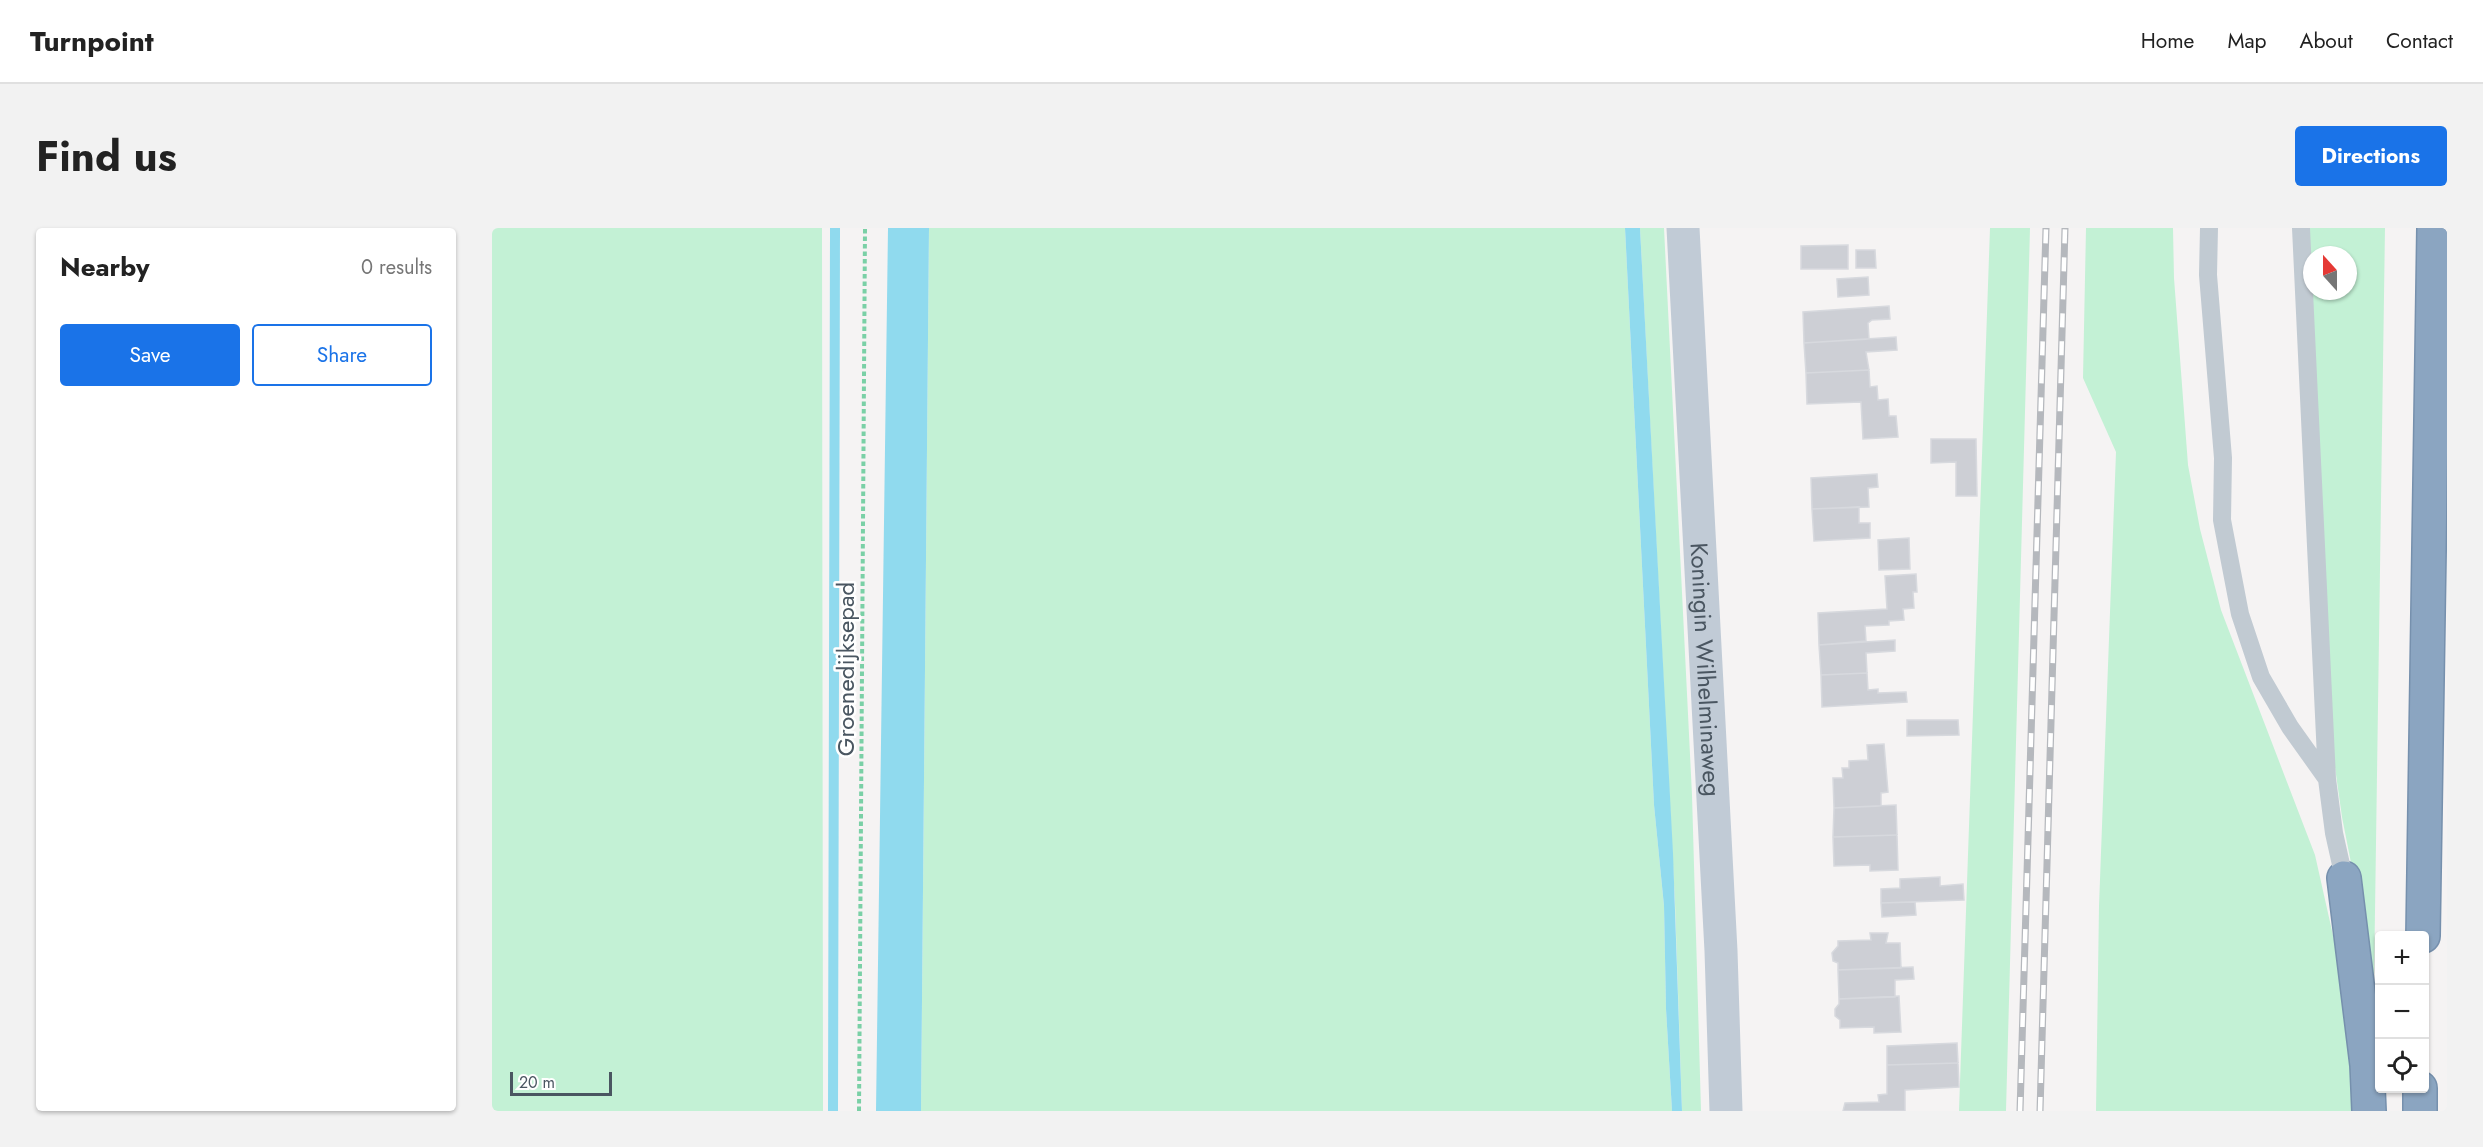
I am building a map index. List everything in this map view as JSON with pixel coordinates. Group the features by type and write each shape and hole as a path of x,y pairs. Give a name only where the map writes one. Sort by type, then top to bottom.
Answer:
{"highway":[{"path":"2423,931 2434,228"},
{"path":"2344,878 2367,1065 2369,1111"},
{"path":"2420,1093 2420,1111"}],"main road":[{"name":"Koningin Wilhelminaweg","path":"1683,228 1721,951 1725,1111"}],"lane":[{"path":"2209,228 2208,275 2223,458 2222,520 2240,614 2261,677 2290,727 2327,779"},
{"path":"2301,228 2327,779 2334,833 2344,878"}],"path":[{"name":"Groenedijksepad","path":"859,1111 866,352 865,228"}],"green space":[{"path":"492,228 822,228 823,1111 492,1111"},
{"path":"929,228 1625,228 1654,805 1664,906 1666,1009 1672,1111 921,1111"},
{"path":"1640,228 1664,228 1692,795 1701,1111 1682,1111 1675,903"},
{"path":"1990,228 2030,228 2006,1111 1959,1111"},
{"path":"2086,228 2173,228 2174,278 2188,465 2200,529 2221,610 2315,855 2343,980 2360,1111 2096,1111 2099,906 2116,452 2083,378"},
{"path":"2307,228 2385,228 2374,980 2342,817 2330,732 2310,300 2357,300 2357,246 2308,246"}],"water":[{"path":"888,228 929,228 921,1111 876,1111"},
{"path":"1625,228 1640,228 1673,853 1682,1111 1672,1111 1666,1009 1664,906 1654,805"}],"building":[{"path":"1848,245 1848,269 1801,269 1801,246"},
{"path":"1856,250 1875,250 1876,268 1856,268"},
{"path":"1868,277 1869,295 1838,297 1837,279"},
{"path":"1889,306 1890,319 1872,320 1868,323 1869,339 1804,343 1803,312"},
{"path":"1896,337 1897,350 1866,352 1869,370 1806,373 1804,343"},
{"path":"1869,370 1870,387 1877,386 1878,400 1888,399 1889,416 1896,416 1898,437 1863,439 1861,402 1807,404 1806,373"},
{"path":"1931,439 1976,439 1977,496 1956,496 1956,462 1931,463"},
{"path":"1877,474 1878,487 1868,488 1869,507 1812,509 1811,478"},
{"path":"1859,507 1859,523 1870,523 1870,538 1814,541 1812,509"},
{"path":"1909,538 1910,569 1879,570 1878,540"},
{"path":"1916,574 1917,592 1913,592 1914,608 1903,609 1904,620 1889,621 1889,625 1865,626 1866,641 1819,645 1818,613 1887,609 1885,576"},
{"path":"1895,640 1895,651 1866,653 1867,673 1821,675 1819,645"},
{"path":"1867,673 1868,690 1878,689 1878,693 1906,692 1907,702 1822,707 1821,675"},
{"path":"1907,720 1958,720 1959,735 1907,736"},
{"path":"1884,744 1888,792 1881,793 1881,806 1834,808 1833,778 1843,778 1842,768 1849,768 1849,761 1868,760 1867,745"},
{"path":"1896,805 1897,835 1833,837 1834,808"},
{"path":"1897,835 1898,870 1870,871 1870,865 1834,866 1833,837"},
{"path":"1940,877 1940,886 1963,884 1964,900 1881,903 1881,889 1900,888 1900,879"},
{"path":"1915,902 1916,915 1882,917 1881,903"},
{"path":"1870,933 1888,933 1886,943 1900,943 1901,968 1838,970 1838,963 1833,961 1832,953 1838,946 1838,941 1871,940"},
{"path":"1913,967 1914,979 1895,980 1895,997 1839,999 1838,970"},
{"path":"1899,996 1901,1032 1874,1033 1874,1027 1840,1028 1840,1020 1835,1016 1839,999"},
{"path":"1957,1043 1958,1063 1887,1065 1887,1046"},
{"path":"1958,1063 1959,1087 1905,1090 1905,1111 1843,1111 1845,1103 1879,1102 1878,1095 1887,1094 1887,1065"}],"waterway":[{"path":"833,1111 835,228"}],"railway":[{"path":"2020,1111 2046,228"},
{"path":"2040,1111 2065,228"}]}
